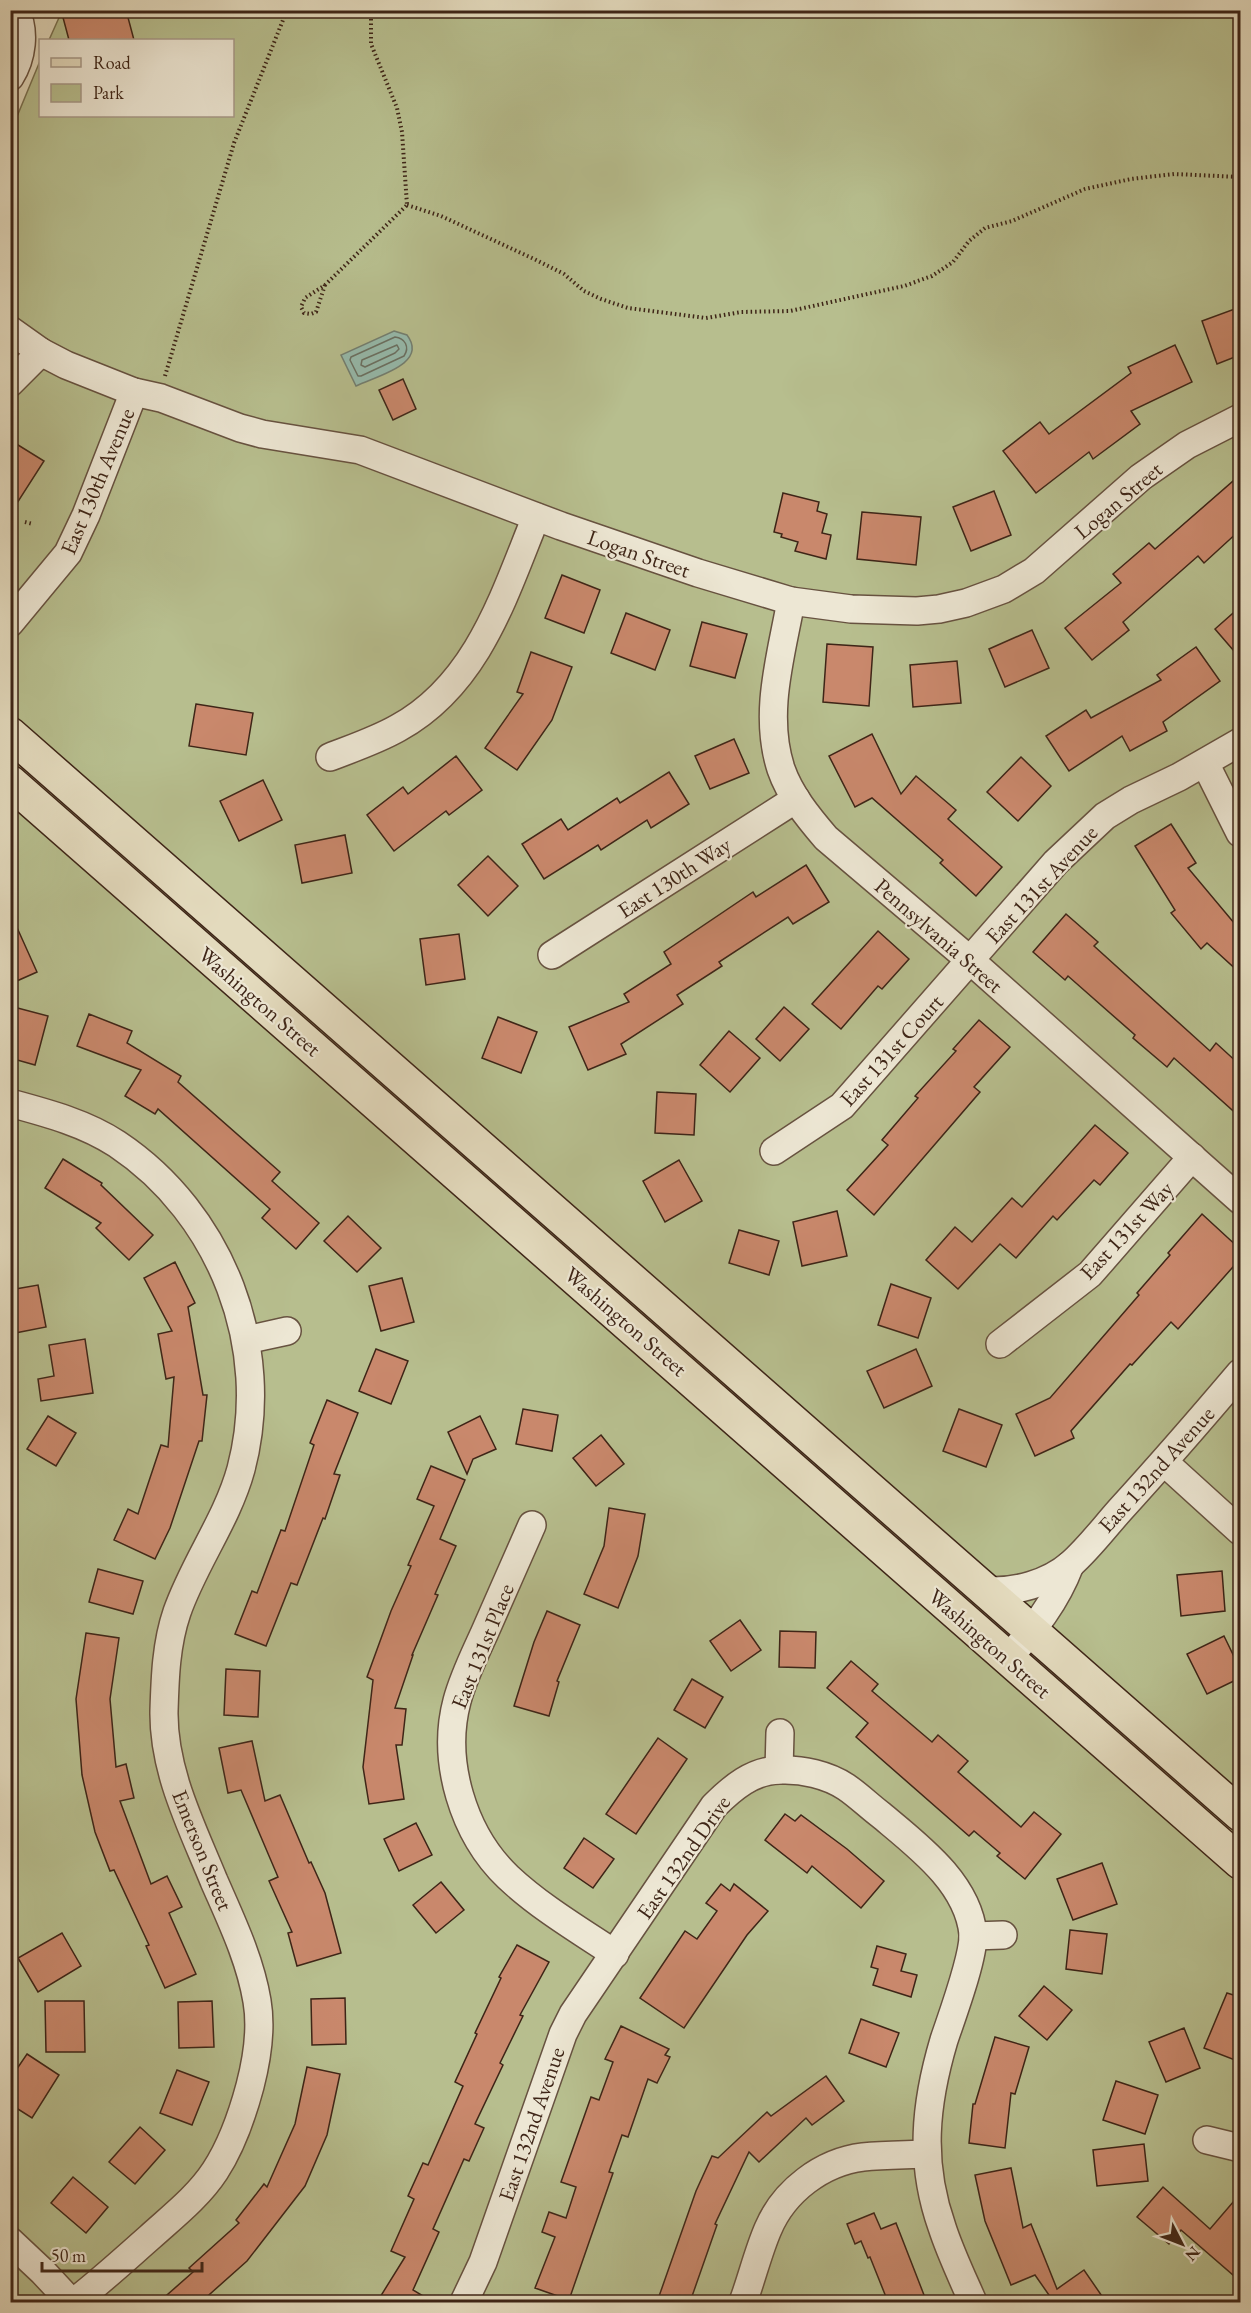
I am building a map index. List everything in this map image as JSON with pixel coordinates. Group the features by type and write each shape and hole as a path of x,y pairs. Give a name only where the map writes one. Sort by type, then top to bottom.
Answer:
{"main road":[{"name":"Washington Street","path":"10,734 1240,1814"},
{"name":"Washington Street","path":"10,782 1240,1862"}],"street":[{"path":"10,77 17,67 22,38 15,10"},
{"name":"Logan Street","path":"10,330 41,352 66,365 134,392 161,398 262,434 360,450 536,517 698,573 791,601 851,609 917,611 966,603 1004,589 1034,571 1141,477 1187,446 1240,418"},
{"path":"10,383 41,352"},
{"name":"East 130th Avenue","path":"10,623 68,553 86,515 134,392"},
{"path":"330,757 400,727 423,711 459,676 488,633 536,517"},
{"name":"Pennsylvania Street","path":"791,601 774,697 773,715 777,753 782,771 796,799 826,838 971,961 1240,1200"},
{"name":"East 131st Avenue","path":"971,961 1056,862 1105,816 1240,742"},
{"path":"1205,763 1240,833"},
{"name":"East 130th Way","path":"552,955 796,799"},
{"name":"East 131st Court","path":"774,1151 843,1106 971,961"},
{"name":"Emerson Street","path":"10,1103 74,1123 117,1144 162,1183 192,1216 217,1255 234,1294 246,1341 250,1374 250,1415 246,1447 231,1500 176,1613 166,1659 164,1724 170,1765 183,1806 251,1970 260,2021 257,2061 244,2112 230,2145 213,2174 183,2208 72,2302"},
{"name":"East 131st Way","path":"1000,1344 1090,1274 1192,1157"},
{"path":"246,1341 287,1330"},
{"name":"East 132nd Avenue","path":"986,1591 1002,1592 1022,1588 1043,1580 1070,1565 1164,1462 1240,1373"},
{"path":"1164,1462 1240,1532"},
{"name":"East 131st Place","path":"532,1525 462,1684 453,1720 453,1766 463,1805 473,1831 501,1870 534,1899 615,1954"},
{"name":"East 132nd Avenue","path":"1008,1658 1057,1596 1070,1565"},
{"path":"779,1770 780,1733"},
{"name":"East 132nd Drive","path":"615,1954 714,1806 731,1789 751,1777 779,1770 806,1772 845,1786 936,1864 954,1885 967,1908 973,1936 968,1964 933,2078 927,2113 927,2154 930,2180 941,2226 973,2302"},
{"path":"973,1936 1003,1935"},
{"name":"East 132nd Avenue","path":"464,2302 483,2262 563,2034 573,2014 615,1954"},
{"path":"1207,2140 1240,2148"},
{"path":"743,2302 768,2228 793,2192 813,2175 838,2163 861,2157 927,2154"},
{"path":"10,2241 72,2302"}],"path":[{"path":"164,380 234,143 287,10"},
{"path":"371,10 371,44 397,108 402,132 408,205"},
{"path":"408,205 441,216 534,259 564,274 584,291 601,299 628,308 706,318 741,312 790,311 904,286 932,276 953,261 969,241 985,228 1012,221 1085,189 1131,179 1174,174 1240,177"},
{"path":"325,285 316,312 304,313 301,303 325,285 408,205"},
{"path":"25,522 33,524"}],"green space":[{"path":"62,11 1240,11 1240,2302 11,2302 11,131 39,63 39,117 234,117 234,39 49,39"}],"water":[{"path":"394,331 407,335 412,345 411,354 397,368 356,386 341,355"}],"building":[{"path":"61,10 126,10 134,39 69,39"},
{"path":"1240,307 1240,355 1217,364 1202,321"},
{"path":"1175,345 1192,382 1131,411 1140,424 1093,459 1089,452 1036,493 1003,451 1040,422 1049,434 1131,373 1128,367"},
{"path":"403,379 416,409 393,420 379,390"},
{"path":"10,440 44,461 10,514"},
{"path":"1240,475 1240,530 1204,563 1198,556 1123,622 1129,630 1092,660 1065,628 1121,583 1113,574 1149,543 1155,549"},
{"path":"994,491 1011,535 971,551 953,507"},
{"path":"783,493 819,502 817,511 827,514 822,533 831,535 826,559 795,551 798,542 781,537 782,534 774,532"},
{"path":"862,512 921,517 916,565 857,559"},
{"path":"562,575 600,590 584,633 545,618"},
{"path":"1240,607 1240,658 1215,629"},
{"path":"626,613 670,630 655,670 611,653"},
{"path":"702,622 747,634 735,678 690,666"},
{"path":"1032,630 1049,668 1005,687 989,649"},
{"path":"827,644 873,647 869,706 823,702"},
{"path":"1196,647 1220,681 1163,722 1167,731 1130,751 1122,736 1069,771 1046,736 1086,710 1091,718 1161,680 1157,675"},
{"path":"531,652 572,667 552,720 517,770 485,748 523,694 517,692"},
{"path":"957,661 961,703 913,707 910,665"},
{"path":"196,704 253,713 246,755 189,746"},
{"path":"872,734 901,794 916,776 956,810 948,819 1002,867 976,896 940,863 943,860 872,798 855,807 829,756"},
{"path":"734,739 749,773 710,789 695,756"},
{"path":"456,756 482,790 449,815 446,811 394,851 367,815 403,787 408,794"},
{"path":"1021,757 1051,786 1018,821 987,792"},
{"path":"669,772 689,804 651,828 647,820 601,850 598,845 544,879 522,844 561,819 568,830 617,798 620,803"},
{"path":"263,780 282,820 239,841 220,801"},
{"path":"1171,824 1196,863 1188,868 1240,930 1240,973 1207,943 1201,949 1171,913 1175,910 1135,846"},
{"path":"345,835 352,873 302,883 295,845"},
{"path":"488,856 518,886 488,916 458,885"},
{"path":"806,865 829,902 793,924 788,917 719,962 722,966 677,995 683,1004 621,1044 626,1054 588,1070 569,1027 629,1002 624,994 671,964 664,952 753,892 756,897"},
{"path":"10,912 37,972 10,984"},
{"path":"1066,914 1098,942 1094,946 1210,1051 1216,1043 1240,1065 1240,1117 1174,1058 1167,1067 1133,1038 1135,1035 1068,976 1065,980 1033,952"},
{"path":"878,931 909,959 882,989 878,986 841,1029 812,1004"},
{"path":"459,934 465,979 426,985 420,939"},
{"path":"10,1006 48,1016 35,1065 10,1058"},
{"path":"784,1007 809,1029 780,1061 756,1039"},
{"path":"89,1014 132,1031 127,1043 181,1076 178,1082 280,1172 272,1181 319,1223 296,1249 262,1218 270,1209 158,1109 155,1114 125,1096 141,1070 77,1046"},
{"path":"498,1017 537,1032 521,1073 482,1058"},
{"path":"979,1020 1010,1047 974,1087 980,1092 874,1215 847,1190 888,1145 882,1140 918,1098 915,1096 956,1051 953,1049"},
{"path":"729,1031 760,1058 730,1092 700,1065"},
{"path":"657,1092 696,1094 694,1135 655,1133"},
{"path":"1095,1125 1128,1153 1100,1185 1094,1180 1057,1220 1053,1216 1016,1258 1000,1244 958,1289 926,1260 955,1227 972,1242 1012,1198 1022,1207"},
{"path":"63,1159 102,1183 101,1185 153,1235 129,1260 96,1228 101,1223 45,1188"},
{"path":"679,1160 702,1201 665,1222 643,1181"},
{"path":"837,1211 847,1256 802,1266 793,1222"},
{"path":"1202,1214 1240,1249 1240,1259 1178,1329 1171,1322 1132,1365 1130,1364 1071,1431 1074,1438 1035,1456 1016,1414 1050,1398 1139,1295 1137,1293 1170,1255 1168,1253"},
{"path":"348,1216 381,1248 357,1272 324,1241"},
{"path":"739,1230 779,1241 769,1275 729,1263"},
{"path":"175,1262 195,1303 188,1307 203,1395 207,1395 202,1441 199,1441 170,1528 155,1559 114,1540 128,1509 138,1514 161,1445 168,1447 174,1377 166,1379 158,1334 172,1331 144,1278"},
{"path":"402,1278 414,1322 381,1331 369,1286"},
{"path":"891,1284 931,1298 918,1338 878,1325"},
{"path":"38,1285 46,1327 10,1334 10,1290"},
{"path":"85,1339 93,1393 41,1401 38,1379 54,1376 49,1345"},
{"path":"376,1349 408,1361 391,1404 359,1391"},
{"path":"916,1349 932,1386 884,1408 867,1371"},
{"path":"327,1400 358,1413 334,1474 340,1475 325,1519 323,1518 297,1585 291,1583 266,1646 235,1634 252,1591 257,1593 281,1530 285,1531 314,1445 310,1443"},
{"path":"523,1409 558,1415 552,1451 516,1444"},
{"path":"959,1409 1002,1425 986,1467 943,1451"},
{"path":"48,1416 76,1433 56,1466 27,1449"},
{"path":"480,1416 496,1449 473,1459 467,1474 448,1432"},
{"path":"601,1435 624,1464 596,1486 573,1458"},
{"path":"431,1466 465,1480 440,1539 456,1546 412,1655 395,1708 406,1709 402,1745 396,1745 404,1799 369,1804 363,1767 373,1680 367,1677 391,1611 411,1566 408,1565 434,1506 417,1499"},
{"path":"609,1508 645,1514 638,1556 618,1608 584,1594 604,1546"},
{"path":"98,1569 143,1581 133,1614 89,1602"},
{"path":"1222,1571 1225,1611 1181,1616 1177,1575"},
{"path":"547,1611 580,1625 557,1681 559,1682 549,1716 514,1706 534,1642"},
{"path":"740,1620 761,1650 731,1671 710,1641"},
{"path":"780,1631 816,1632 815,1668 779,1667"},
{"path":"86,1633 119,1638 110,1699 116,1767 126,1764 134,1798 120,1801 151,1884 167,1876 182,1907 169,1913 196,1974 165,1988 146,1946 149,1945 114,1870 110,1871 95,1832 82,1775 76,1699"},
{"path":"1224,1636 1240,1669 1240,1678 1207,1694 1187,1654"},
{"path":"851,1661 878,1684 872,1691 932,1742 938,1735 968,1761 958,1772 1021,1827 1034,1812 1061,1834 1025,1879 997,1856 1000,1853 974,1831 969,1836 856,1737 868,1723 827,1688"},
{"path":"226,1669 260,1671 258,1717 224,1715"},
{"path":"692,1679 723,1697 705,1728 674,1710"},
{"path":"658,1738 687,1759 636,1834 606,1814"},
{"path":"252,1741 265,1801 280,1795 309,1863 311,1862 325,1893 341,1953 297,1966 288,1933 292,1932 269,1881 278,1877 241,1790 228,1793 219,1748"},
{"path":"785,1814 795,1821 801,1815 847,1849 884,1881 861,1908 812,1866 807,1873 765,1840"},
{"path":"416,1823 432,1855 399,1871 384,1839"},
{"path":"584,1838 614,1859 593,1888 564,1868"},
{"path":"1102,1863 1117,1904 1073,1920 1057,1879"},
{"path":"441,1882 464,1910 436,1933 413,1905"},
{"path":"721,1884 730,1891 734,1884 768,1911 747,1935 684,2028 640,1998 685,1931 697,1939 717,1911 706,1903"},
{"path":"1070,1930 1107,1934 1102,1974 1066,1969"},
{"path":"62,1933 81,1966 38,1992 18,1958"},
{"path":"517,1945 549,1962 520,2015 523,2016 500,2063 503,2065 475,2124 484,2128 469,2161 464,2159 433,2229 439,2232 413,2290 433,2302 377,2302 405,2257 391,2251 414,2199 408,2196 423,2163 428,2165 463,2086 455,2082 501,1978 499,1977"},
{"path":"877,1946 906,1954 901,1971 917,1975 911,1997 873,1985 878,1969 871,1967"},
{"path":"1044,1986 1072,2010 1047,2040 1019,2016"},
{"path":"1227,1993 1240,1997 1240,2062 1204,2048"},
{"path":"345,1998 346,2044 312,2045 311,1999"},
{"path":"45,2001 84,2001 85,2052 46,2052"},
{"path":"212,2001 214,2047 179,2048 178,2002"},
{"path":"861,2019 899,2033 886,2067 849,2053"},
{"path":"621,2026 669,2049 665,2055 670,2057 657,2083 648,2079 628,2137 622,2135 609,2172 613,2173 569,2300 535,2288 555,2237 542,2232 549,2212 566,2218 576,2187 561,2182 591,2097 599,2100 613,2062 605,2059"},
{"path":"1184,2028 1200,2068 1166,2082 1149,2042"},
{"path":"995,2037 1029,2047 1015,2094 1011,2093 1005,2148 969,2143 973,2104 975,2104"},
{"path":"27,2054 59,2075 32,2118 10,2104 10,2079"},
{"path":"307,2067 340,2074 327,2135 305,2186 247,2261 201,2302 159,2302 193,2272 189,2268 239,2223 236,2220 264,2184 267,2187 295,2124"},
{"path":"177,2070 209,2082 192,2125 160,2113"},
{"path":"826,2076 844,2101 812,2125 806,2118 759,2162 749,2152 715,2224 717,2225 690,2302 657,2302 696,2191 712,2156 718,2158 767,2112 771,2116"},
{"path":"1116,2081 1158,2095 1145,2134 1103,2120"},
{"path":"140,2127 165,2150 135,2184 109,2162"},
{"path":"1144,2144 1148,2181 1097,2186 1093,2150"},
{"path":"1011,2168 1023,2228 1031,2224 1057,2289 1084,2270 1106,2302 1038,2302 1049,2295 1035,2275 1011,2285 985,2221 975,2175"},
{"path":"73,2177 108,2207 86,2233 51,2203"},
{"path":"1163,2187 1210,2229 1240,2194 1240,2281 1181,2230 1169,2244 1137,2217"},
{"path":"874,2213 881,2229 896,2223 924,2295 904,2302 888,2302 870,2257 868,2258 861,2241 855,2244 847,2224"}]}
